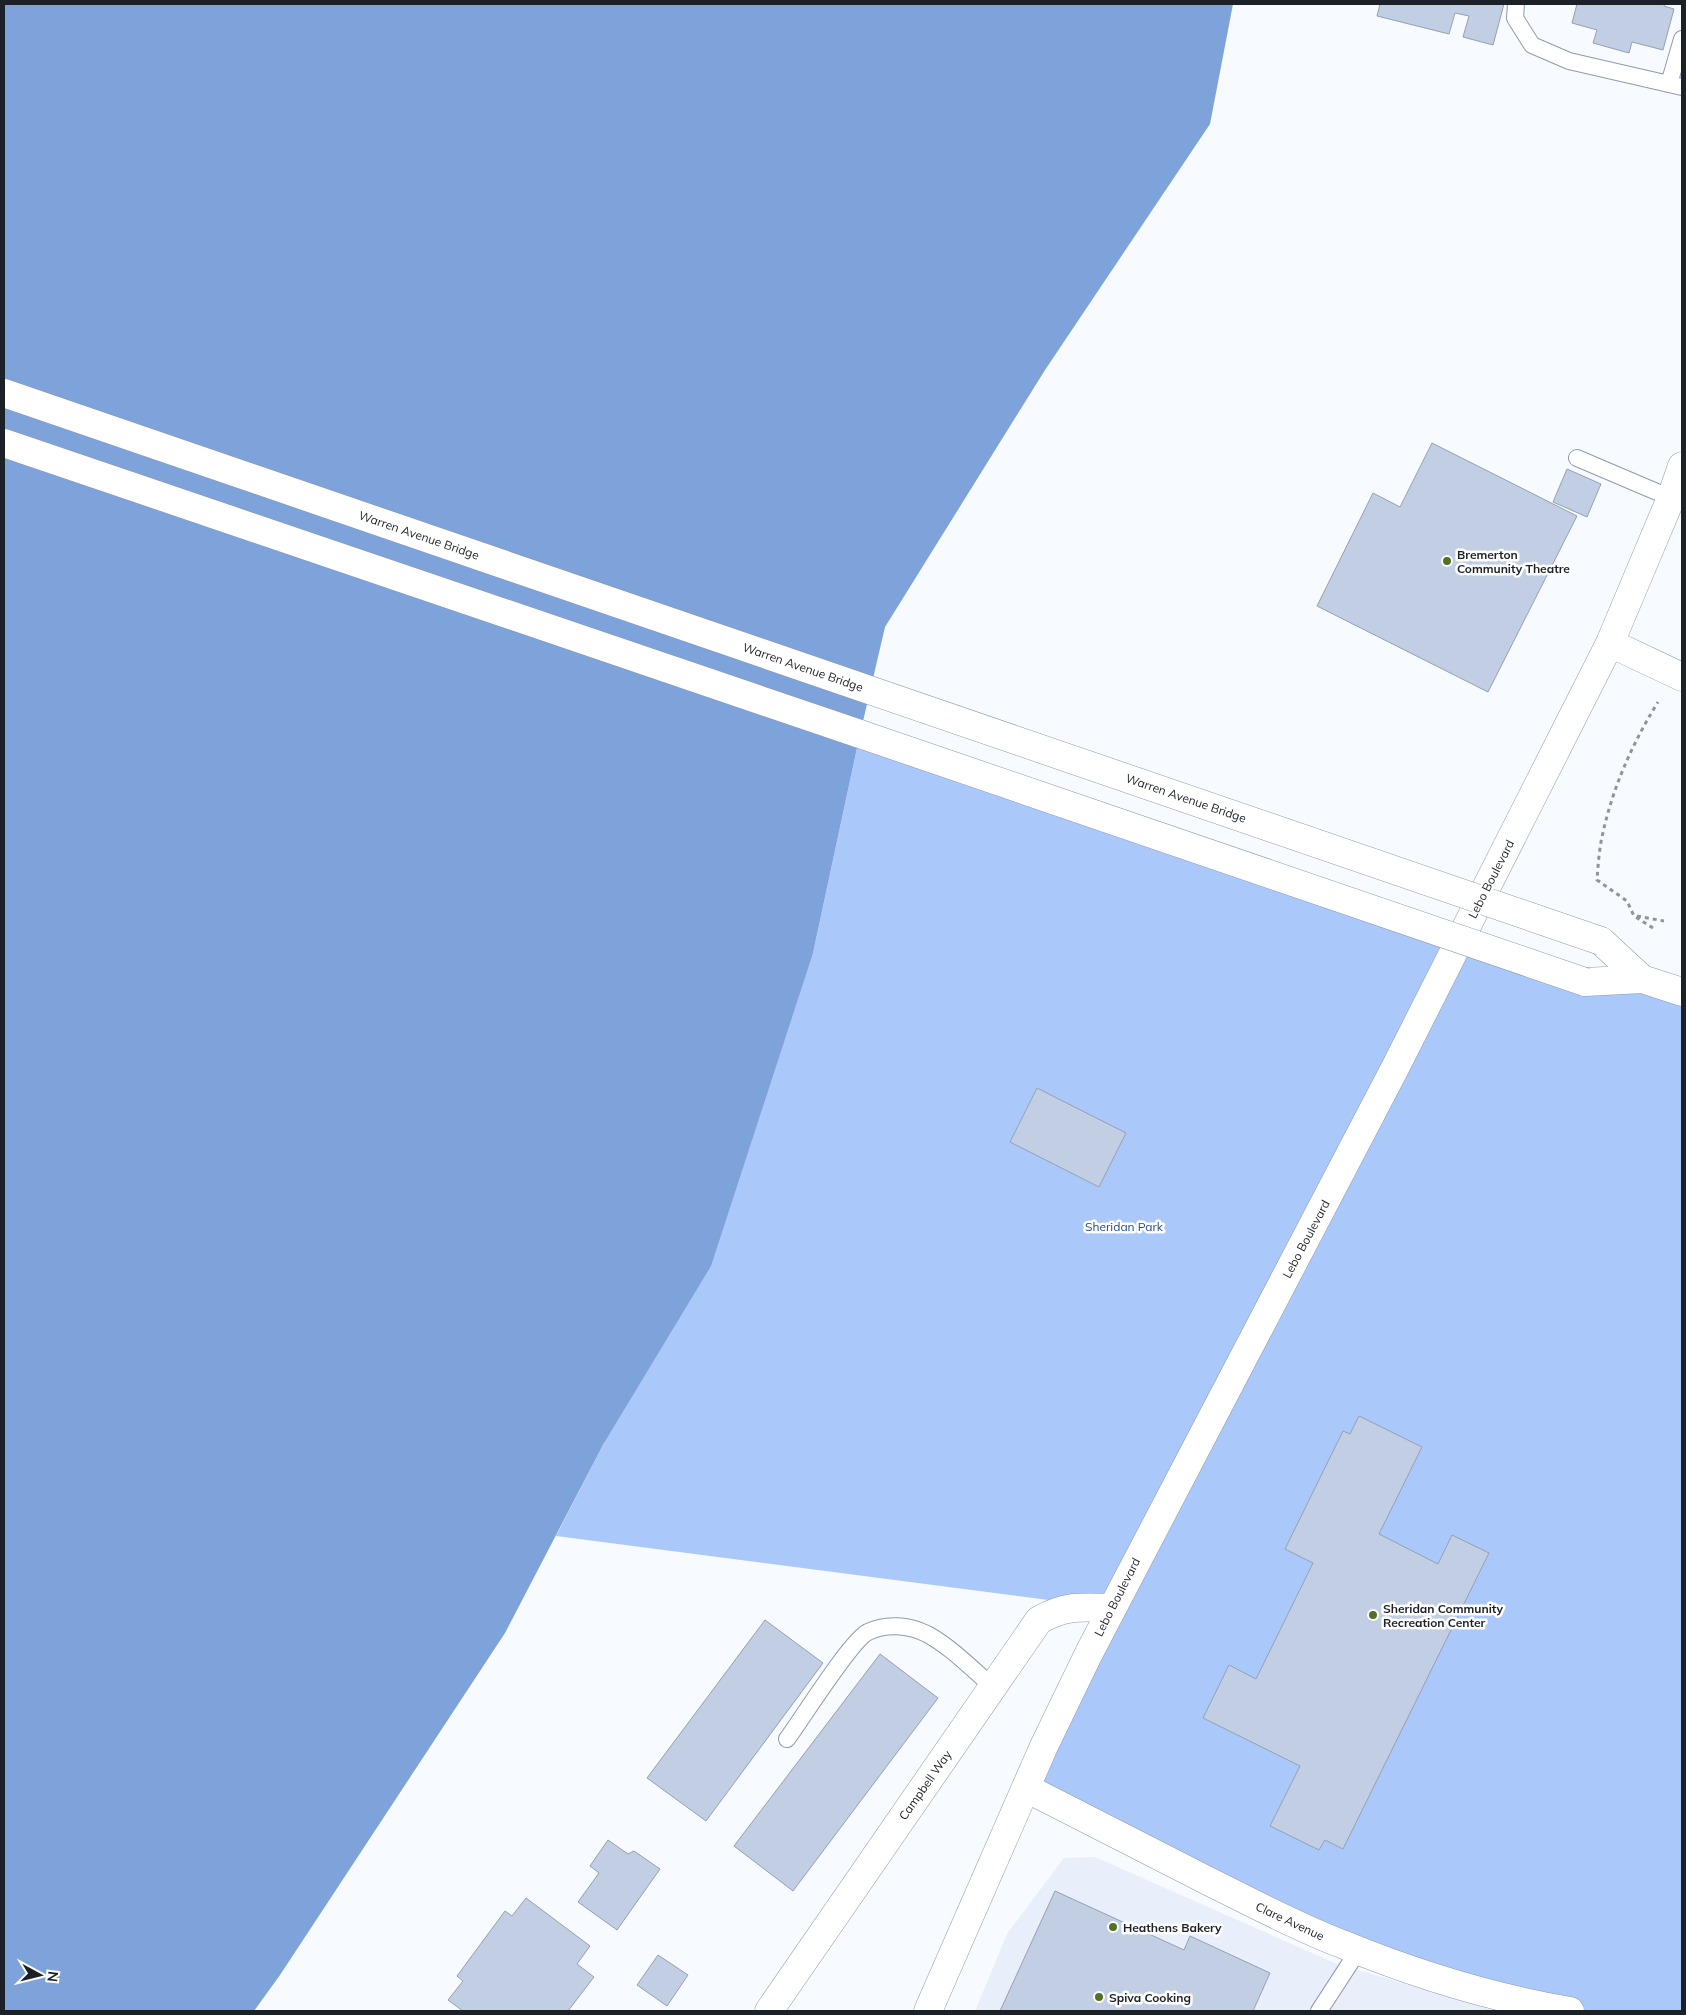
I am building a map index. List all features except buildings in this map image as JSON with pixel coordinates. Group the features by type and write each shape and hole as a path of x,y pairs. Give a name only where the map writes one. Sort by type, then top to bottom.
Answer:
{"main road":[{"name":"Warren Avenue Bridge","path":"4,393 1601,941 1642,979"},
{"path":"4,442 1585,982 1642,979 1682,992"},
{"name":"Lebo Boulevard","path":"928,2011 1044,1746 1111,1608 1395,1068 1610,643 1671,498 1682,466"},
{"path":"1610,643 1679,675"},
{"name":"Campbell Way","path":"768,2011 1038,1620 1055,1611 1071,1607 1111,1608"},
{"name":"Clare Avenue","path":"1026,1788 1287,1920 1358,1951 1487,1992 1560,2010"}],"lane":[{"path":"1516,4 1515,18 1532,45 1569,61 1675,85 1682,39"},
{"path":"1577,458 1671,498"},
{"path":"787,1739 851,1648 866,1633 885,1626 904,1627 926,1633 948,1649 992,1687"},
{"path":"1319,2011 1358,1951"}],"path":[{"path":"1653,928 1634,916 1627,901 1597,880 1601,839 1614,791 1639,734 1679,675"},
{"path":"1634,916 1664,922"}],"shaded area":[{"path":"4,4 1233,4 1210,124 1045,370 885,627 813,953 711,1266 604,1443 505,1633 280,1975 254,2011 4,2011"},
{"path":"1095,1857 1337,1964 1500,2011 975,2011 1007,1934 1064,1858"}],"green space":[{"name":"Sheridan Park","path":"860,734 1585,982 1682,992 1682,2011 1570,2011 1398,1965 1026,1788 1110,1608 556,1536 604,1443 813,953"}],"place":[{"name":"Bremerton Community Theatre","path":"1447,561"},
{"name":"Sheridan Community Recreation Center","path":"1373,1615"},
{"name":"Heathens Bakery","path":"1113,1927"},
{"name":"Spiva Cooking","path":"1099,1997"}]}
